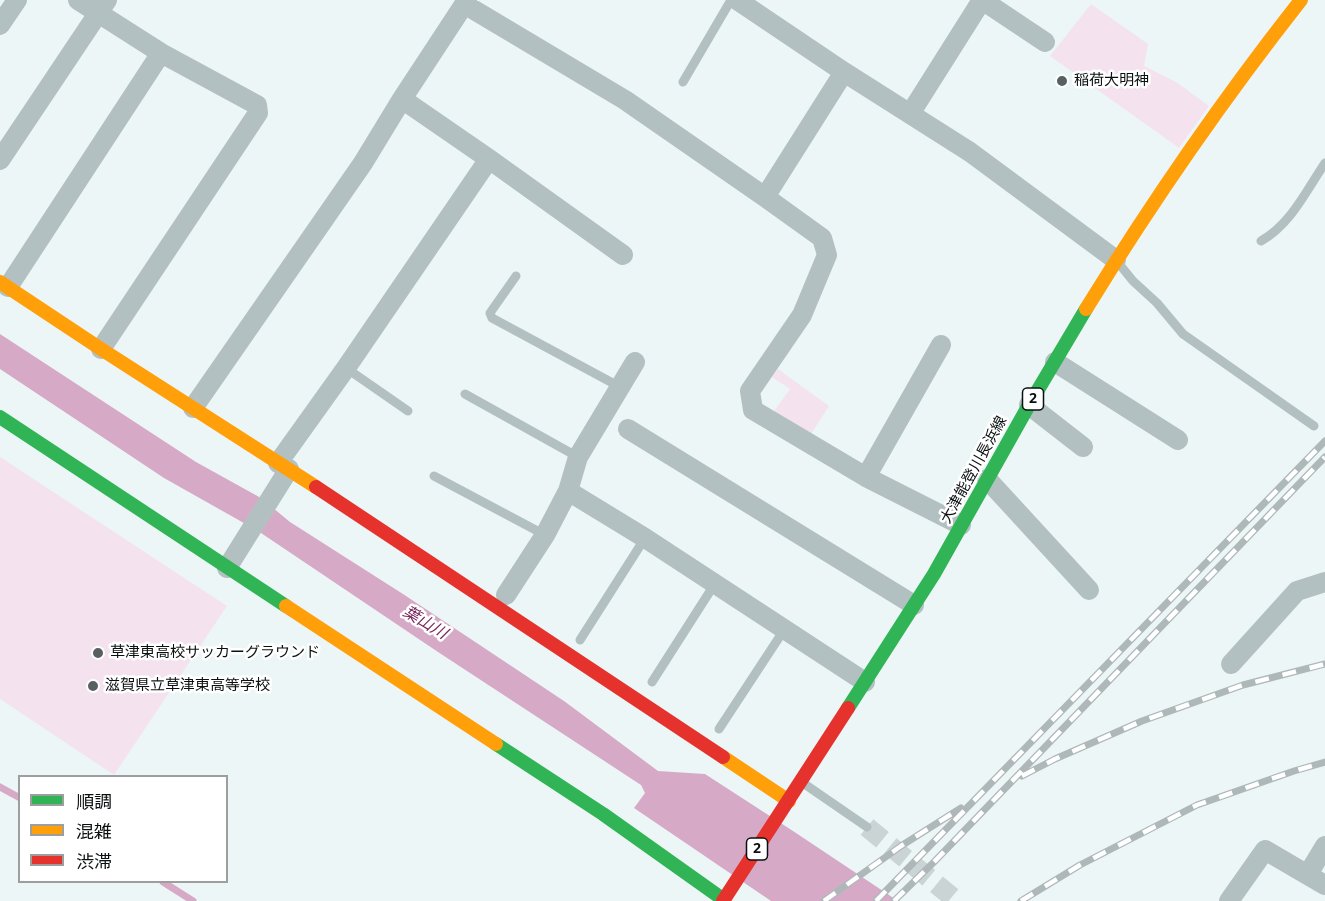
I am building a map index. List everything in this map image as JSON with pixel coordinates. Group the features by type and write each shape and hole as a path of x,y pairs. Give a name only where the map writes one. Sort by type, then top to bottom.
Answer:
{"street":[{"path":"0,25 17,0"},
{"path":"78,0 103,6 161,52 257,105 258,113 101,349"},
{"path":"736,0 970,152 1116,260"},
{"path":"910,114 982,0 1045,42"},
{"name":"大津能登川長浜線","path":"724,901 934,574 1029,405 1116,260 1213,116 1301,0"},
{"path":"193,408 363,163 466,2 625,100 822,238 827,255 802,315 750,391 753,410 866,477 961,525"},
{"path":"0,160 103,6"},
{"path":"161,52 4,284 283,466 786,805"},
{"path":"765,197 844,72"},
{"path":"402,99 623,255"},
{"path":"227,568 283,466 346,368 489,159"},
{"path":"866,477 941,345"},
{"path":"506,595 545,535 568,491 578,457 636,362"},
{"path":"1055,362 1178,440"},
{"path":"1029,405 1083,447"},
{"path":"0,417 603,814 724,901"},
{"path":"628,429 914,605"},
{"path":"987,479 1089,590"},
{"path":"568,491 645,538 866,682"},
{"path":"1231,664 1298,591 1325,582"},
{"path":"1308,874 1325,846"},
{"path":"1229,901 1265,850 1325,885"}],"lane":[{"path":"683,82 731,0"},
{"path":"1261,241 1285,223 1325,163"},
{"path":"1116,260 1183,334 1314,426"},
{"path":"516,276 490,313 492,318 620,387"},
{"path":"346,368 408,411"},
{"path":"465,394 578,457"},
{"path":"434,476 545,535"},
{"path":"580,640 645,538"},
{"path":"652,682 714,585"},
{"path":"719,729 784,630"},
{"path":"801,782 867,827"}],"shaded area":[{"path":"1091,4 1148,44 1144,66 1176,82 1209,106 1179,148 1050,56"},
{"path":"778,369 829,406 809,437 774,411 790,389 772,377"},
{"name":"草津東高校サッカーグラウンド","path":"0,457 227,606 114,775 0,699"}],"water":[{"name":"葉山川","path":"0,334 196,462 261,498 290,522 564,701 658,771 705,774 898,901 771,901 634,808 645,793 641,785 258,531 164,478 0,369"}],"waterway":[{"path":"0,787 18,797"},
{"path":"165,883 193,901"}],"tunnel":[{"path":"867,827 957,901"}],"railway":[{"path":"876,901 1325,441"},
{"path":"894,901 1325,457"},
{"path":"1022,776 1142,721 1243,685 1325,664"},
{"path":"1021,901 1080,865 1197,805 1325,762"},
{"path":"824,901 901,846 961,808"}],"traffic: fast":[{"path":"848,708 934,574 1086,309"},
{"path":"0,417 286,606"},
{"path":"496,744 603,814 724,900"}],"traffic: slow":[{"path":"1086,309 1189,152 1301,0"},
{"path":"0,282 316,487"},
{"path":"286,606 496,744"},
{"path":"723,757 789,801"}],"traffic: jam":[{"path":"316,487 723,757"},
{"path":"723,901 848,708"}],"place":[{"name":"稲荷大明神","path":"1062,81"},
{"name":"草津東高校サッカーグラウンド","path":"98,653"},
{"name":"滋賀県立草津東高等学校","path":"93,686"}]}
